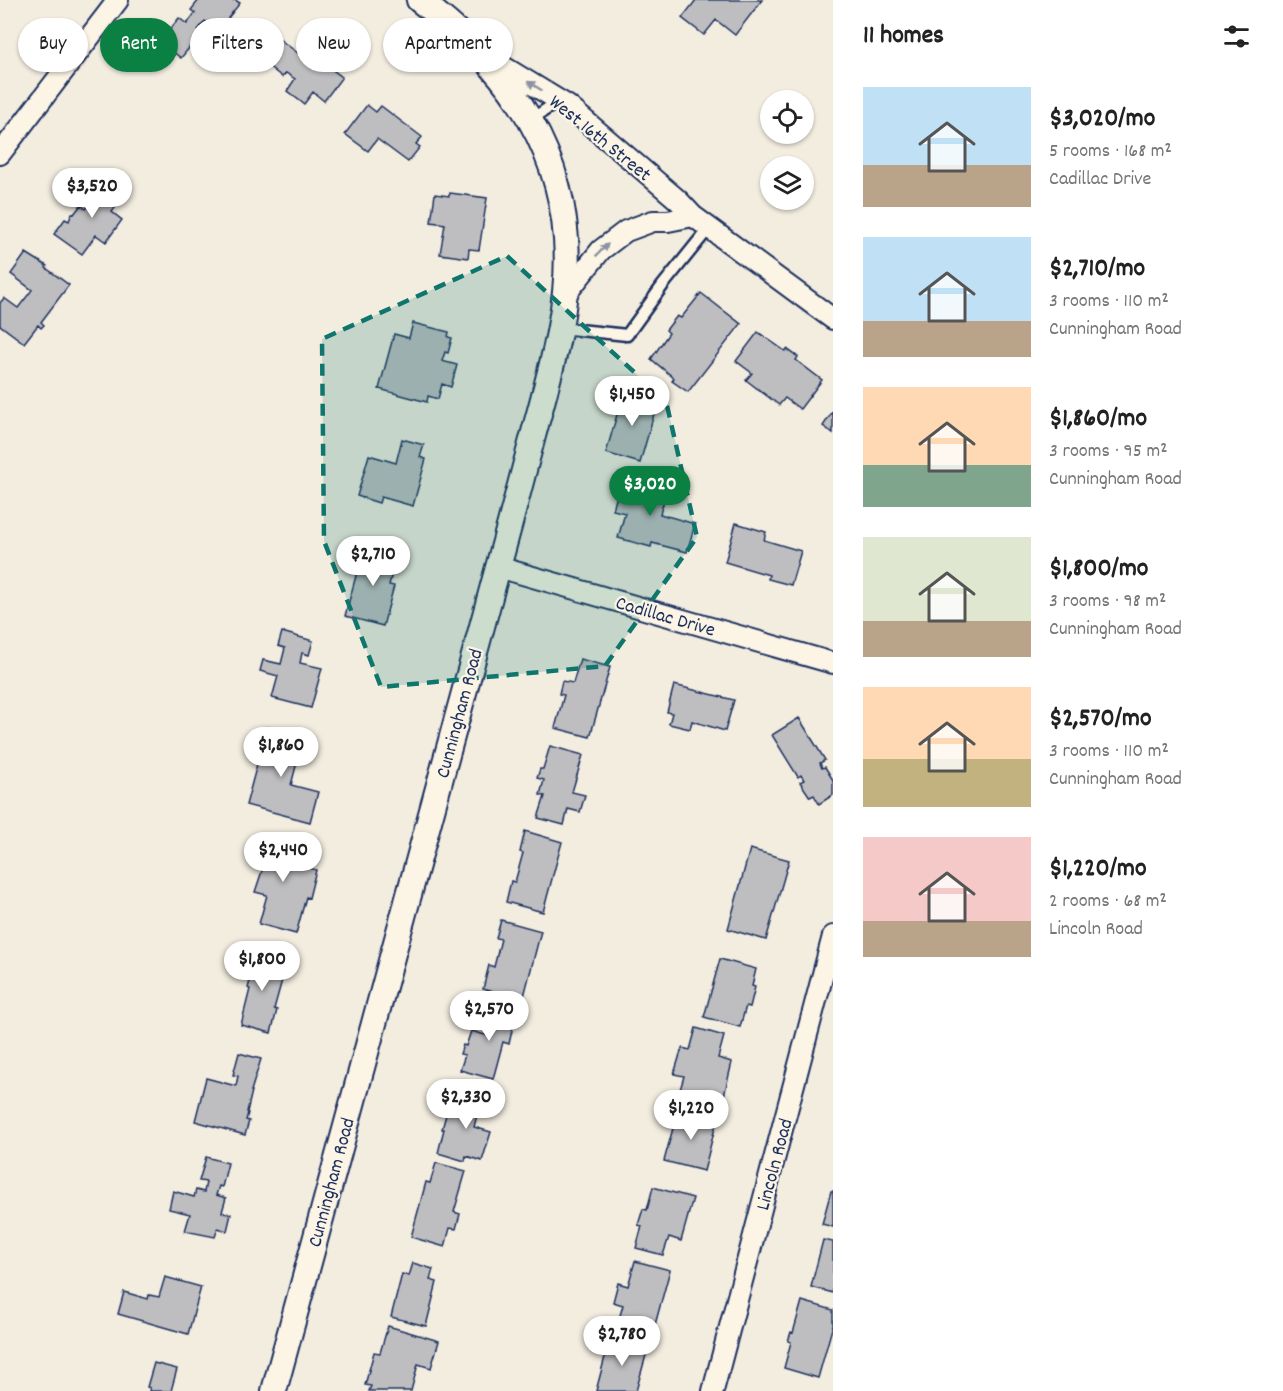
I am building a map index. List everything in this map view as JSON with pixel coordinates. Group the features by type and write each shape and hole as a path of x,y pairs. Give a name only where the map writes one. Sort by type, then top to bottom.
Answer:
{"street":[{"path":"0,154 118,0"},
{"name":"West 16th Street","path":"419,0 441,18"},
{"name":"Cunningham Road","path":"274,1391 498,567 560,328 567,270 563,216 553,173 530,120 497,72"},
{"name":"West 16th Street","path":"513,72 559,100 701,222 833,319"},
{"path":"564,295 602,250 626,231 647,223 701,222"},
{"name":"Cadillac Drive","path":"498,567 833,663"},
{"name":"Lincoln Road","path":"712,1391 833,936"}],"lane":[{"path":"530,120 559,100"},
{"path":"560,328 627,335 663,285 701,222"}],"highlighted area":[{"path":"507,256 666,401 697,537 605,666 381,687 324,541 322,339"}],"building":[{"path":"199,0 235,0 240,3 228,18 191,18 195,13 191,10"},
{"path":"696,0 762,0 735,35 716,20 704,35 682,18"},
{"path":"178,19 187,24 190,20 190,47 181,58 178,56"},
{"path":"284,43 296,52 296,72 335,72 342,77 324,101 313,92 304,104 287,91 295,79 286,73 282,77 276,72 284,72"},
{"path":"367,105 376,112 381,106 422,137 416,144 420,147 408,162 377,139 368,151 345,134"},
{"path":"102,179 124,195 112,212 122,220 106,242 96,235 82,254 54,234 65,219 69,221 72,213 74,214 81,205 86,209 93,200 89,197"},
{"path":"450,193 487,198 479,250 469,249 468,258 440,254 445,224 431,222 435,194 449,196"},
{"path":"26,253 47,266 46,268 69,285 41,322 44,325 41,328 38,325 24,343 0,325 0,303 4,298 18,308 32,290 11,274"},
{"path":"701,293 741,324 688,392 672,381 674,378 651,359 669,333 666,330 677,316 681,318"},
{"path":"413,323 449,332 448,337 452,338 448,353 445,352 442,361 457,365 451,387 442,384 438,399 428,396 427,402 379,389 394,334 409,338"},
{"path":"758,332 785,351 787,349 798,357 796,360 822,380 800,409 785,398 779,405 746,380 752,373 736,361"},
{"path":"624,390 658,400 640,463 606,453"},
{"path":"833,411 833,433 823,426"},
{"path":"402,439 424,445 420,457 426,459 413,506 381,497 379,503 357,496 369,455 396,463"},
{"path":"622,477 667,490 660,514 695,524 687,552 652,543 651,547 618,538 625,513 613,510"},
{"path":"736,523 766,532 764,540 801,551 791,585 768,579 769,575 725,562"},
{"path":"369,544 398,552 389,585 394,586 383,626 345,616 357,572 361,573"},
{"path":"282,632 313,641 309,655 302,653 300,663 322,668 311,708 272,698 278,676 260,671 263,660 281,664 285,648 278,646"},
{"path":"580,659 610,667 590,737 555,728 564,695 559,694 562,681 573,683"},
{"path":"674,685 734,700 725,731 692,721 690,729 669,724 672,713 667,712"},
{"path":"799,718 825,760 820,763 822,768 825,767 833,780 833,795 819,804 814,795 810,797 800,782 804,780 801,775 798,777 772,735"},
{"path":"267,727 304,736 291,785 318,792 310,822 246,805"},
{"path":"550,746 583,755 572,792 585,795 580,812 568,809 564,825 538,818 545,796 540,795 544,780 537,778 540,769 543,769"},
{"path":"525,831 562,842 543,912 506,902 511,881 515,882 523,853 520,852"},
{"path":"261,834 306,846 302,863 305,867 316,870 296,934 259,924 267,895 255,892 265,862 255,859"},
{"path":"750,849 789,860 766,940 728,929"},
{"path":"501,920 541,931 523,1000 483,989 489,965 494,967 501,939 496,938"},
{"path":"253,947 278,954 271,977 282,980 274,1009 277,1010 271,1033 241,1025 253,970 247,968"},
{"path":"720,959 756,969 752,986 755,987 750,1007 746,1006 740,1027 704,1017"},
{"path":"491,1001 517,1008 509,1044 503,1042 493,1079 460,1070 465,1055 460,1054 463,1045 466,1046 471,1031 489,1036 492,1027 484,1026"},
{"path":"696,1028 724,1036 718,1058 732,1062 721,1109 678,1097 684,1076 674,1074 682,1048 690,1050"},
{"path":"239,1053 261,1059 251,1091 246,1120 249,1121 245,1135 195,1121 206,1078 236,1086 238,1076 233,1075"},
{"path":"469,1093 492,1099 486,1117 477,1115 474,1127 491,1132 482,1161 466,1156 465,1161 438,1153 449,1104 464,1109"},
{"path":"678,1110 717,1120 704,1171 664,1161"},
{"path":"206,1157 228,1163 222,1187 219,1186 216,1195 226,1198 222,1212 231,1214 227,1231 218,1228 215,1237 185,1231 190,1214 169,1209 173,1191 194,1197 196,1190 204,1192 206,1182 199,1181"},
{"path":"436,1163 466,1171 454,1212 460,1214 456,1229 450,1228 445,1247 411,1237 426,1182 430,1183"},
{"path":"653,1187 693,1198 681,1241 669,1237 663,1255 636,1248 642,1226 638,1225 643,1209 647,1210"},
{"path":"831,1191 833,1191 833,1227 822,1224"},
{"path":"823,1240 833,1242 833,1293 811,1287"},
{"path":"635,1261 670,1270 650,1343 615,1333 623,1305 613,1302 618,1283 628,1286"},
{"path":"413,1263 433,1269 430,1280 437,1282 426,1326 391,1317 402,1274 409,1276"},
{"path":"165,1277 201,1287 188,1334 118,1314 124,1292 148,1299 149,1295 159,1297"},
{"path":"802,1301 833,1310 833,1325 818,1378 784,1368 791,1342 788,1341 791,1332 793,1333"},
{"path":"388,1326 439,1341 431,1368 418,1364 411,1391 369,1391 371,1386 365,1385 374,1352 380,1353"},
{"path":"610,1338 648,1348 636,1391 596,1391"},
{"path":"154,1363 177,1369 171,1391 149,1391 150,1388 147,1387"}]}
